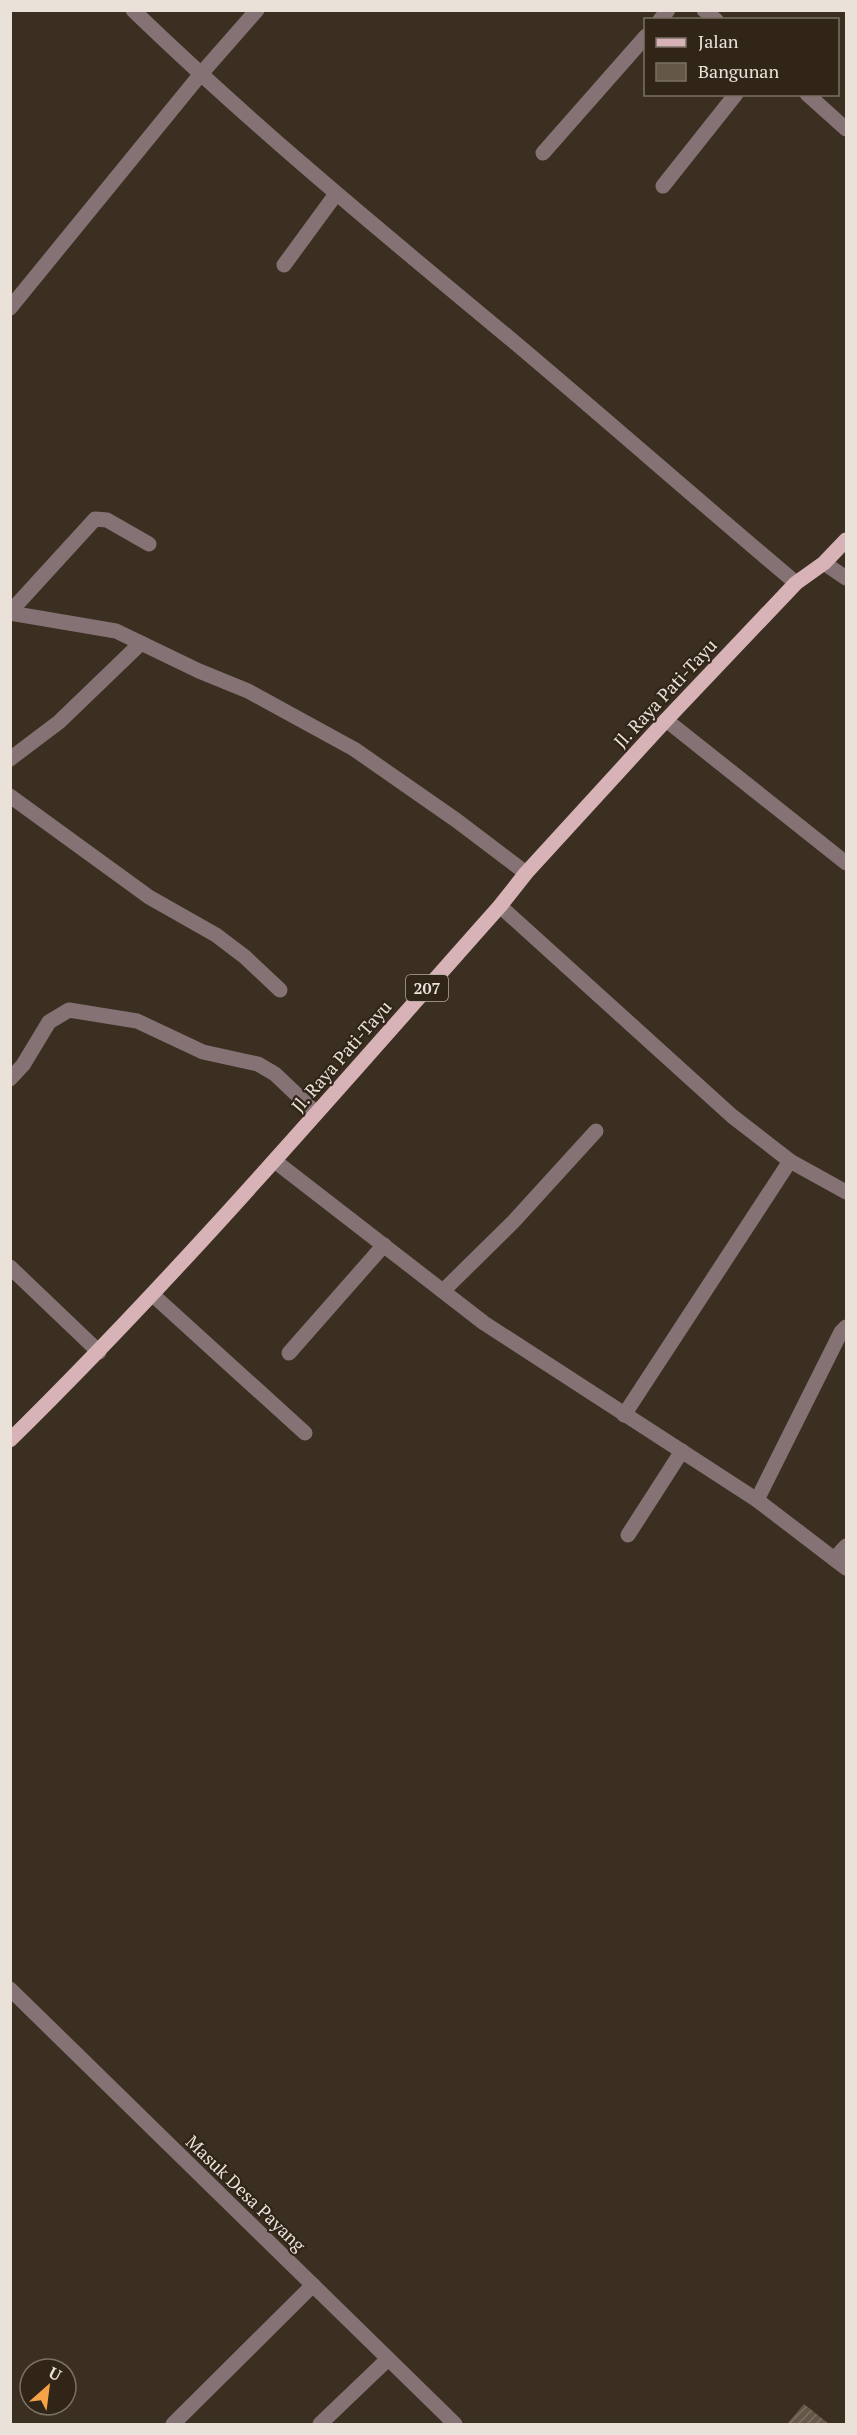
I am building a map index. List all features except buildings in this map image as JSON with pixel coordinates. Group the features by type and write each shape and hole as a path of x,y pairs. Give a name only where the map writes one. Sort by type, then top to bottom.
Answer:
{"main road":[{"name":"Jl. Raya Pati-Tayu","path":"10,1440 154,1296 276,1162 316,1113 500,906 526,873 666,720 796,583 824,563 846,540"}],"street":[{"path":"133,10 200,75 224,93 336,194 796,583"},
{"path":"10,308 200,75 257,10"},
{"path":"543,153 644,37"},
{"path":"663,186 734,96"},
{"path":"809,96 846,129"},
{"path":"284,265 336,194"},
{"path":"10,612 95,519 107,520 149,544"},
{"path":"824,563 846,578"},
{"path":"10,612 107,629 248,692 354,749 456,820 526,873"},
{"path":"10,759 59,722 141,643"},
{"path":"666,720 846,863"},
{"path":"10,796 148,897 216,935 245,957 280,990"},
{"path":"500,906 732,1116 790,1161 846,1192"},
{"path":"10,1079 23,1065 49,1022 69,1010 136,1021 203,1052 258,1064 275,1074 316,1113"},
{"path":"443,1291 514,1221 596,1131"},
{"path":"624,1415 790,1161"},
{"path":"276,1162 484,1323 757,1500 846,1568"},
{"path":"289,1353 384,1245"},
{"path":"10,1267 99,1352"},
{"path":"154,1296 305,1433"},
{"path":"757,1500 846,1327"},
{"path":"628,1535 682,1451"},
{"path":"834,1558 846,1546"},
{"name":"Masuk Desa Payang","path":"10,1989 455,2424"},
{"path":"173,2424 313,2286"},
{"path":"320,2424 388,2359"}]}
